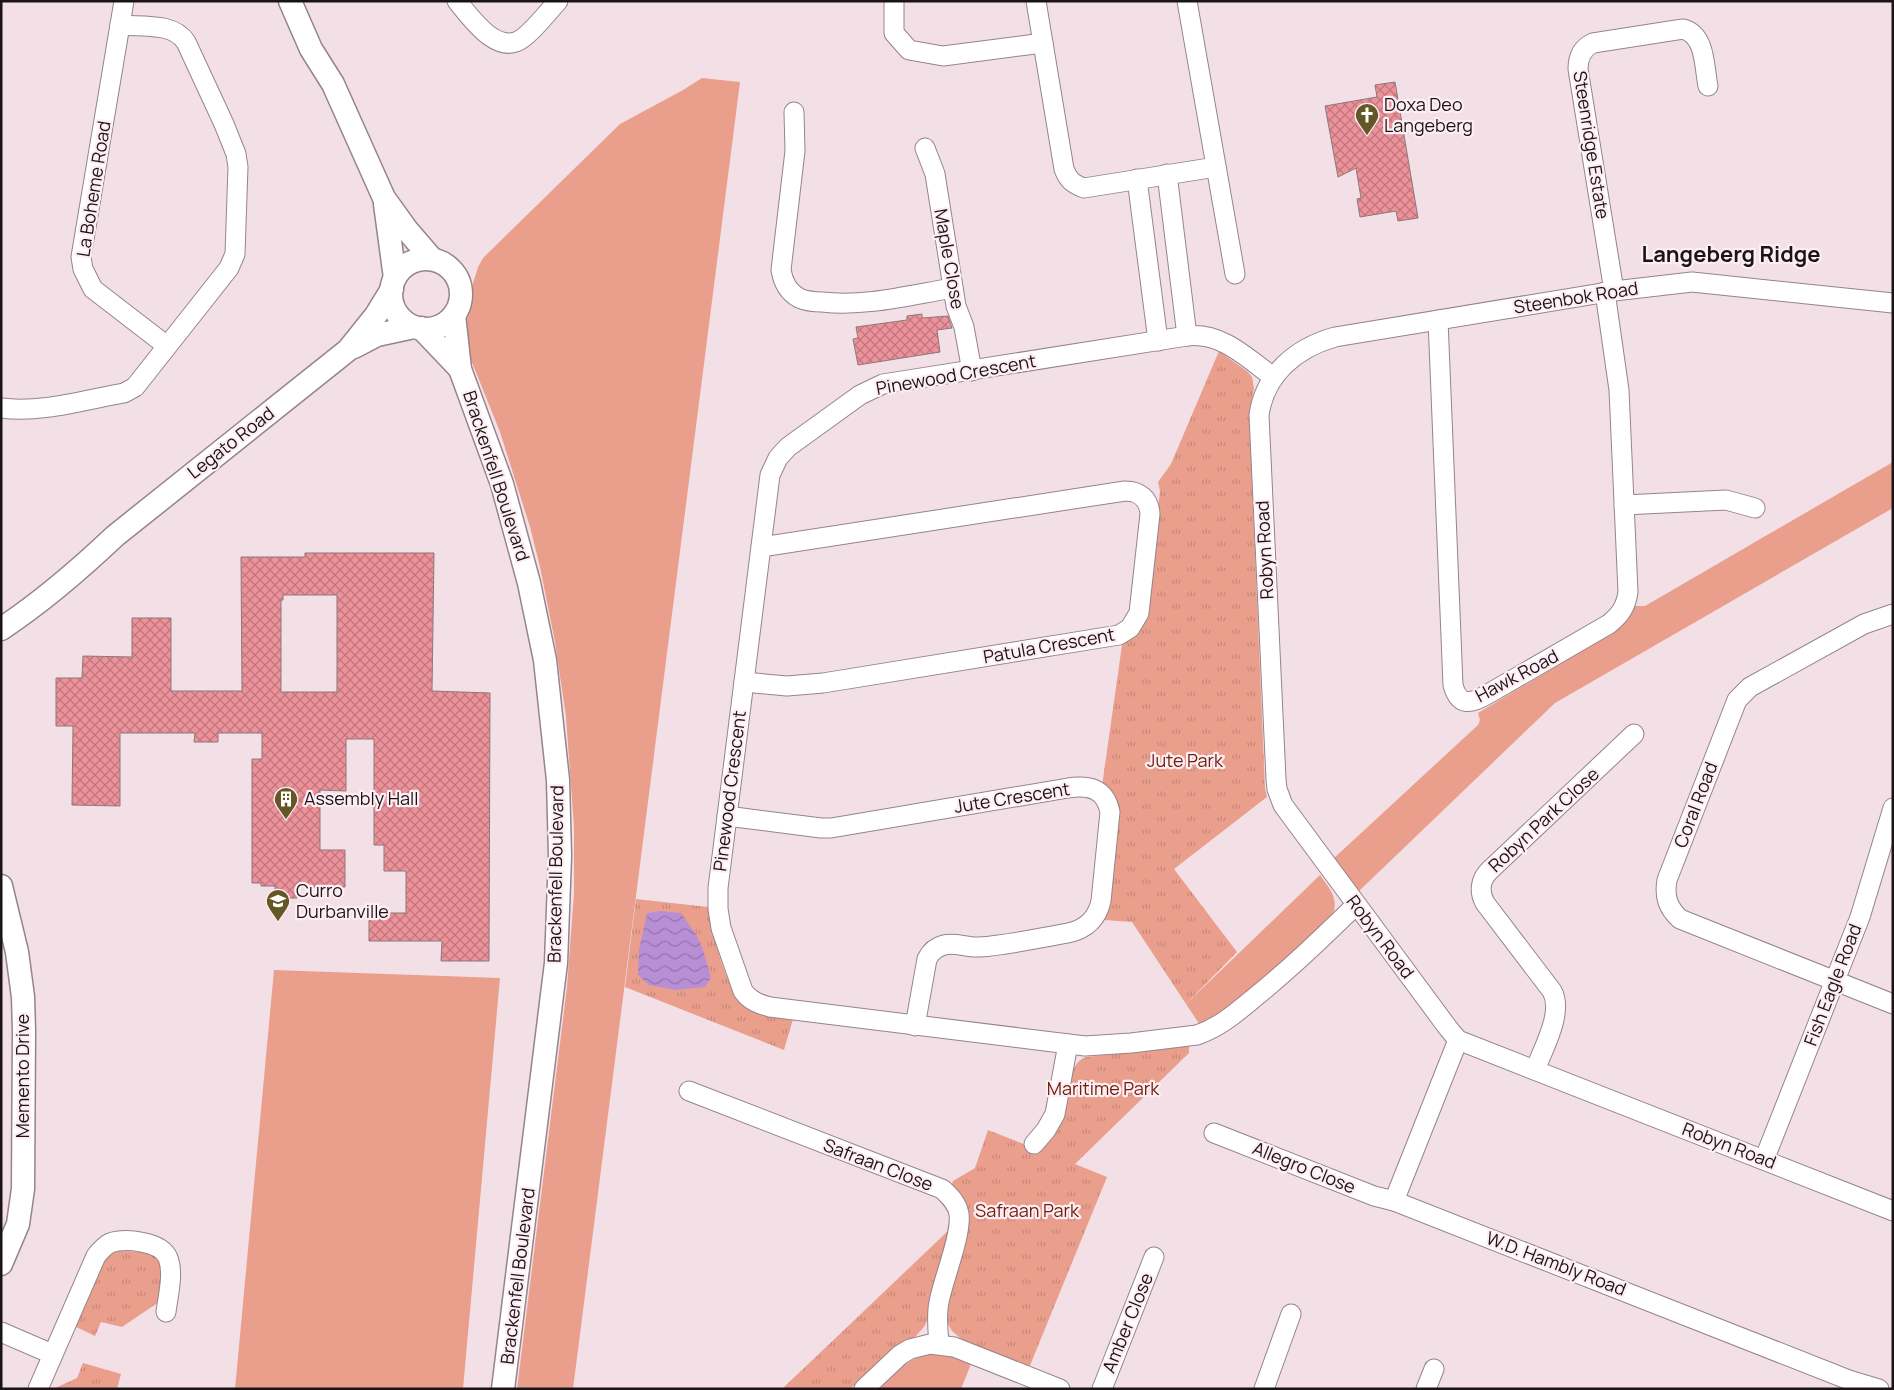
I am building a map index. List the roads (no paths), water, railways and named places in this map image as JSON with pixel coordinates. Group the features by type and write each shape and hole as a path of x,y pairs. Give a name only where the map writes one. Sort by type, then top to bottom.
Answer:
{"street":[{"name":"La Boheme Road","path":"124,1 83,244 82,263 87,280 93,289 167,346"},
{"path":"290,1 311,49 333,84 384,198 410,235 432,259"},
{"path":"305,1 322,45 333,84"},
{"path":"457,1 492,38 499,42 510,44 526,36 558,1"},
{"path":"894,1 894,33 910,50 943,56 1043,43"},
{"path":"1036,1 1064,169 1073,184 1084,188 1216,167"},
{"path":"1187,1 1235,274"},
{"path":"1,408 40,408 124,393 135,387 230,268 235,254 238,167 236,154 184,38 176,32 165,28 120,25"},
{"name":"Steenridge Estate","path":"1609,291 1578,69 1580,57 1587,46 1593,43 1683,29 1693,33 1700,44 1708,86"},
{"path":"794,112 795,151 781,270 783,280 788,289 800,299 842,304 862,303 953,288"},
{"name":"Maple Close","path":"925,148 935,174 956,306 964,327 972,371"},
{"path":"1167,174 1187,336"},
{"path":"1138,180 1158,341"},
{"path":"384,198 393,284 392,301 396,311 404,320 417,327 436,327 446,322 454,314 460,299 459,282 454,272 445,264 432,259 412,262 402,268 393,284"},
{"name":"Steenbok Road","path":"1273,377 1280,368 1298,353 1321,341 1334,337 1609,291 1683,282 1701,282 1893,303"},
{"name":"Legato Road","path":"1,629 35,604 88,561 115,536 348,350 376,315 393,284"},
{"name":"Hawk Road","path":"1438,320 1453,685 1458,698 1470,702 1480,699 1609,624 1618,616 1627,601 1619,390 1609,291"},
{"name":"Brackenfell Boulevard","path":"454,314 460,369 502,484 529,583 545,660 558,780 560,856 556,963 503,1389"},
{"name":"Legato Road","path":"348,350 377,336 417,327"},
{"name":"Brackenfell Boulevard","path":"417,327 460,369"},
{"name":"Pinewood Crescent","path":"1273,377 1221,340 1206,336 1187,336 875,386 788,447 778,458 770,475 718,888 718,910 721,928 739,983 748,998 758,1004 915,1026 1096,1046 1197,1035 1210,1031 1226,1021 1286,973 1356,905"},
{"name":"Robyn Road","path":"1273,377 1264,392 1258,415 1277,789 1283,805 1356,905 1458,1040 1893,1211"},
{"name":"Patula Crescent","path":"744,682 787,686 823,683 1119,635 1130,628 1139,613 1150,514 1147,500 1142,495 1137,492 1125,491 760,547"},
{"path":"1624,505 1726,500 1755,508"},
{"name":"Legato Road","path":"4,610 57,570 115,536"},
{"name":"Coral Road","path":"1893,614 1864,624 1750,687 1737,700 1670,871 1666,889 1668,906 1680,920 1893,1004"},
{"name":"Robyn Park Close","path":"1535,1070 1556,1016 1556,1000 1552,991 1485,903 1481,893 1482,883 1489,871 1634,734"},
{"name":"Jute Crescent","path":"727,816 831,828 1068,788 1085,787 1101,794 1106,800 1110,812 1101,901 1097,914 1092,921 1081,929 1068,933 982,947 949,944 936,948 927,959 915,1026"},
{"name":"Fish Eagle Road","path":"1764,1160 1860,917 1893,808"},
{"name":"Memento Drive","path":"1,886 17,952 23,997 24,1031 22,1195 18,1224 1,1264"},
{"path":"1394,1201 1458,1040"},
{"path":"1034,1144 1046,1130 1055,1114 1068,1044"},
{"name":"Safraan Close","path":"689,1091 942,1189 947,1193 957,1209 959,1223 938,1303 937,1326 940,1344"},
{"name":"Allegro Close","path":"1214,1133 1374,1196 1394,1201"},
{"name":"W.D. Hambly Road","path":"1394,1201 1849,1380 1879,1389"},
{"path":"38,1389 96,1256 110,1243 136,1242 154,1245 165,1253 170,1270 166,1312"},
{"name":"Amber Close","path":"1102,1389 1154,1257"},
{"path":"1264,1389 1291,1314"},
{"path":"1,1332 52,1354"},
{"path":"864,1389 900,1355 921,1346 940,1344 954,1347 1060,1389"},
{"path":"1426,1389 1434,1369"}],"water":[{"path":"661,911 681,913 697,936 711,978 705,987 675,990 649,985 638,975 639,950 647,913"}],"place":[{"name":"Doxa Deo Langeberg","path":"1367,136"},
{"name":"Assembly Hall","path":"286,820"},
{"name":"Curro Durbanville","path":"278,922"}],"district":[{"name":"Langeberg Ridge","path":"1731,254"}],"park label":[{"name":"Jute Park","path":"1185,761"},
{"name":"Maritime Park","path":"1103,1089"},
{"name":"Safraan Park","path":"1027,1211"}]}
